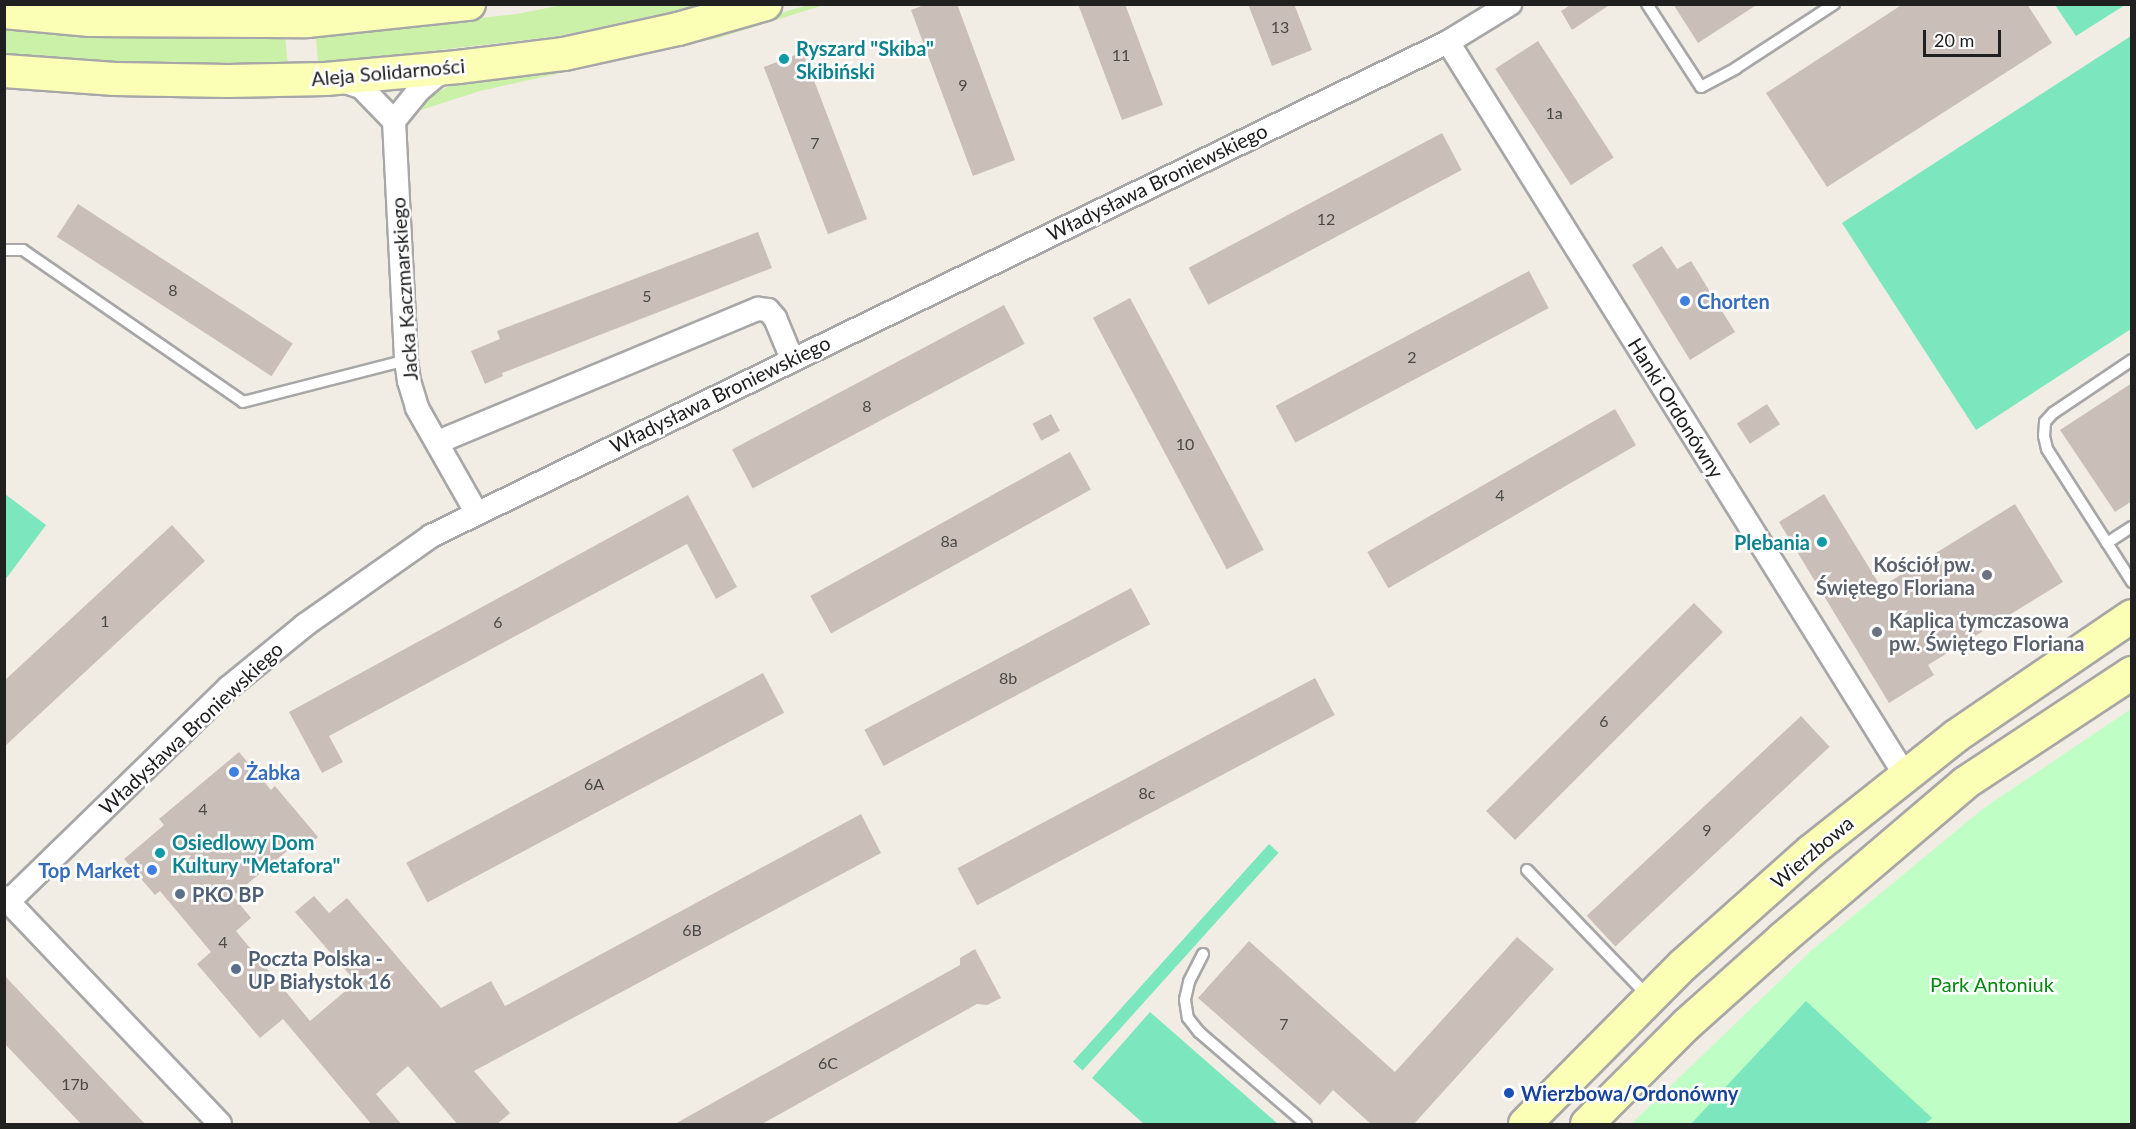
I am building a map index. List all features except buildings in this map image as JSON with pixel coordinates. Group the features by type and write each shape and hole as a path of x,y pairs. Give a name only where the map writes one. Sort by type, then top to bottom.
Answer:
{"main road":[{"name":"Aleja Solidarności","path":"4,71 127,79 228,81 326,79 458,67 564,54 678,29 766,4"},
{"path":"4,12 90,20 449,6"},
{"name":"Wierzbowa","path":"1525,1125 1643,1004 1811,851 1956,736 2132,616"},
{"path":"1587,1125 1666,1045 1782,939 1965,783 2132,674"},
{"path":"1643,1004 1635,1032 1641,1041 1650,1046 1666,1045"}],"street":[{"name":"Władysława Broniewskiego","path":"7,899 238,680 305,625 431,536 476,512 1448,42 1510,4"},
{"name":"Hanki Ordonówny","path":"1448,42 1905,775"},
{"path":"326,79 344,80 361,87 394,120 419,90 437,75 458,67"},
{"name":"Jacka Kaczmarskiego","path":"394,120 409,381 417,408 476,512"},
{"path":"438,442 758,309 768,310 775,318 792,359"},
{"path":"7,899 220,1125"}],"lane":[{"path":"1647,4 1701,87 1736,68 1834,4"},
{"path":"4,249 23,250 243,402 406,360"},
{"path":"2132,360 2053,413 2045,422 2044,436 2047,449 2132,582"},
{"path":"2107,543 2132,527"},
{"path":"1527,870 1643,1004"},
{"path":"1203,954 1189,982 1185,1000 1188,1018 1198,1032 1306,1125"}],"green space":[{"path":"562,5 702,5 559,36 318,64 316,35 517,14"},
{"path":"808,5 824,5 718,38 480,91 421,110 429,97 459,81 700,36"},
{"path":"2055,5 2125,5 2076,36"},
{"path":"4,24 87,33 199,38 285,36 288,65 110,63 5,53"},
{"path":"2131,36 2131,329 1976,430 1842,223"},
{"path":"5,494 46,525 4,580"},
{"name":"Park Antoniuk","path":"2131,709 2131,1124 1631,1124 1813,949 1984,808"},
{"path":"1269,844 1279,853 1083,1070 1073,1062"},
{"path":"1806,1001 1932,1118 1925,1124 1691,1124"},
{"path":"1150,1012 1278,1124 1144,1124 1092,1078"}],"place":[{"name":"Ryszard \"Skiba\" Skibiński","path":"784,59"},
{"name":"Chorten","path":"1685,301"},
{"name":"Plebania","path":"1822,542"},
{"name":"Kościół pw. Świętego Floriana","path":"1987,575"},
{"name":"Kaplica tymczasowa pw. Świętego Floriana","path":"1877,632"},
{"name":"Żabka","path":"234,772"},
{"name":"Osiedlowy Dom Kultury \"Metafora\"","path":"160,853"},
{"name":"Top Market","path":"152,870"},
{"name":"PKO BP","path":"180,894"},
{"name":"Poczta Polska - UP Białystok 16","path":"236,969"},
{"name":"Wierzbowa/Ordonówny","path":"1509,1093"}]}
